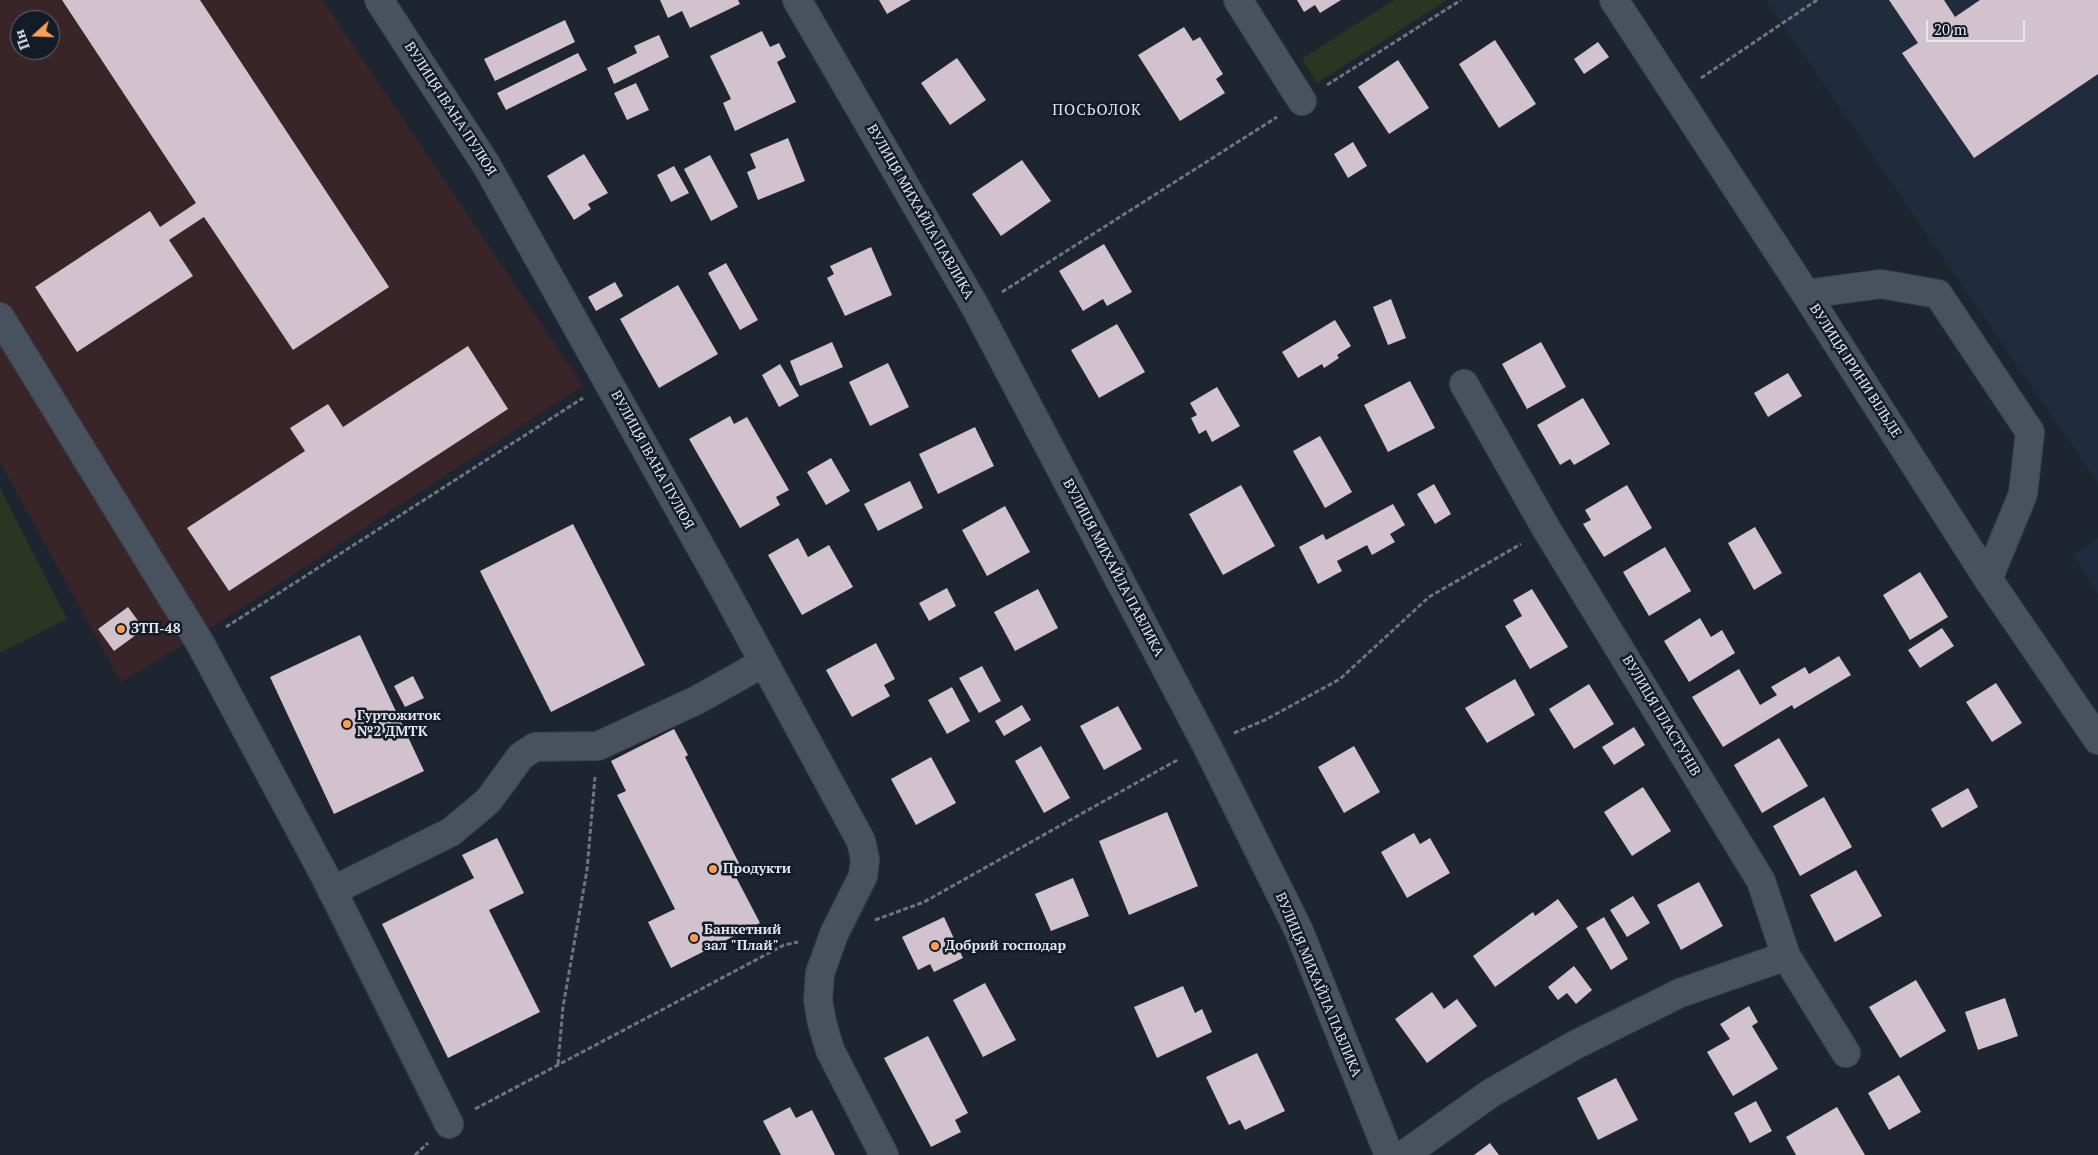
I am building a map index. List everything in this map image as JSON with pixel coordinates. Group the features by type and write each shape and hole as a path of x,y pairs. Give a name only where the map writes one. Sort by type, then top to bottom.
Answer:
{"street":[{"name":"ВУЛИЦЯ ІВАНА ПУЛЮЯ","path":"379,0 488,166 861,841 865,859 863,876 834,934 820,973 818,1000 830,1050 884,1155"},
{"name":"ВУЛИЦЯ МИХАЙЛА ПАВЛИКА","path":"797,0 976,308 1206,744 1299,931 1389,1155"},
{"path":"1238,0 1302,101"},
{"name":"ВУЛИЦЯ ІРИНИ ВІЛЬДЕ","path":"1614,0 1806,294 1988,579 2098,740"},
{"path":"1806,294 1882,284 1938,294 2030,432 2023,494 1988,579"},
{"path":"0,317 200,643 332,891 449,1124"},
{"name":"ВУЛИЦЯ ПЛАСТУНІВ","path":"1464,384 1547,530 1761,881 1786,956 1846,1053"},
{"path":"332,891 451,832 488,801 521,756 535,747 598,746 697,700 763,663"},
{"path":"1404,1155 1491,1093 1573,1046 1680,993 1786,956"}],"path":[{"path":"976,308 1462,0"},
{"path":"1675,94 1818,0"},
{"path":"200,643 608,381"},
{"path":"1206,744 1265,720 1340,679 1429,597 1547,530"},
{"path":"558,1064 563,1007 587,870 598,746"}],"shaded area":[{"path":"0,0 323,0 583,386 197,637 121,682 0,462"},
{"path":"1766,0 2098,0 2098,483"},
{"path":"2098,538 2098,594 2073,555"}],"green space":[{"path":"1394,0 1447,0 1317,83 1302,59"},
{"path":"0,488 67,619 0,653"}],"building":[{"path":"62,0 200,0 389,287 293,350 204,217 169,240 193,276 77,352 35,287 150,211 160,227 196,203"},
{"path":"660,0 738,0 740,4 690,28 682,11 668,18"},
{"path":"879,0 911,0 887,14"},
{"path":"1297,0 1341,0 1320,13 1315,5 1304,12"},
{"path":"1889,0 1944,0 1955,17 1980,0 2098,0 2098,74 1974,158 1902,53 1918,43"},
{"path":"565,20 575,42 495,81 484,59"},
{"path":"1184,27 1193,41 1200,37 1223,74 1216,79 1225,93 1180,121 1138,55"},
{"path":"762,31 770,47 779,43 786,57 777,62 796,102 735,131 723,103 731,99 710,56"},
{"path":"659,35 669,57 614,84 607,68 637,53 634,46"},
{"path":"1495,40 1536,104 1499,128 1459,64"},
{"path":"1598,42 1609,57 1584,74 1574,59"},
{"path":"578,53 587,70 506,110 497,93"},
{"path":"957,58 986,100 950,125 921,83"},
{"path":"1398,60 1429,108 1389,134 1358,87"},
{"path":"636,83 649,110 627,120 614,93"},
{"path":"788,138 805,181 758,200 747,172 756,168 750,154"},
{"path":"1353,142 1367,166 1348,178 1334,154"},
{"path":"584,154 608,193 588,204 591,209 574,220 547,176"},
{"path":"710,155 738,207 711,221 684,169"},
{"path":"1022,160 1051,201 1001,236 972,194"},
{"path":"674,166 689,193 671,202 657,175"},
{"path":"1104,244 1132,292 1107,306 1103,299 1083,311 1059,271"},
{"path":"871,247 892,295 845,316 827,278 834,274 830,266"},
{"path":"726,263 758,320 740,330 708,273"},
{"path":"615,282 623,296 596,311 588,297"},
{"path":"678,285 718,354 659,388 620,319"},
{"path":"1391,299 1406,338 1388,345 1373,307"},
{"path":"1335,320 1351,346 1337,355 1339,358 1324,368 1322,364 1298,378 1282,352"},
{"path":"1117,324 1145,372 1099,398 1071,350"},
{"path":"832,342 843,367 800,386 790,361"},
{"path":"1541,342 1566,387 1527,409 1502,364"},
{"path":"468,346 508,409 229,591 187,528 305,451 290,428 328,404 343,427"},
{"path":"888,363 909,407 870,426 849,382"},
{"path":"780,364 799,396 779,407 762,375"},
{"path":"1788,373 1802,396 1768,417 1754,393"},
{"path":"1410,381 1435,428 1388,452 1364,405"},
{"path":"1217,387 1240,426 1212,442 1206,430 1199,434 1191,418 1197,415 1190,403"},
{"path":"1583,398 1610,444 1574,465 1570,459 1560,465 1537,425"},
{"path":"730,416 734,424 747,417 789,490 776,497 780,505 740,528 689,439"},
{"path":"975,427 994,466 938,494 919,454"},
{"path":"1320,436 1352,492 1325,508 1293,451"},
{"path":"831,458 850,491 826,505 807,472"},
{"path":"910,481 923,508 878,531 864,504"},
{"path":"1434,484 1451,514 1435,524 1417,494"},
{"path":"1241,485 1275,546 1223,575 1189,514"},
{"path":"1627,485 1652,528 1604,557 1583,524 1591,520 1585,510"},
{"path":"1393,504 1405,525 1390,534 1395,542 1372,555 1367,545 1337,561 1342,571 1318,584 1299,547 1323,534 1326,540"},
{"path":"1005,506 1030,552 987,576 962,530"},
{"path":"573,524 645,665 551,712 480,571"},
{"path":"1755,527 1782,573 1754,590 1728,543"},
{"path":"798,538 808,557 829,545 853,587 802,615 768,555"},
{"path":"1665,547 1691,591 1649,616 1623,572"},
{"path":"1920,572 1948,617 1910,640 1883,595"},
{"path":"947,588 956,606 929,621 919,603"},
{"path":"1038,589 1058,628 1015,651 994,612"},
{"path":"1532,589 1568,647 1530,669 1505,626 1522,616 1513,600"},
{"name":"ЗТП-48","path":"128,607 144,629 114,651 98,629"},
{"path":"1700,618 1711,637 1722,630 1735,653 1689,682 1664,641"},
{"path":"1942,628 1954,646 1920,668 1908,650"},
{"name":"Гуртожиток №2 ДМТК","path":"360,635 424,771 334,814 270,677"},
{"path":"876,643 895,679 884,685 890,696 852,717 826,670"},
{"path":"1839,656 1851,675 1794,709 1792,705 1723,747 1692,697 1739,669 1760,705 1777,695 1771,687 1805,667 1809,674"},
{"path":"982,666 1001,701 979,713 959,678"},
{"path":"413,676 424,698 405,707 394,686"},
{"path":"1515,679 1535,715 1487,743 1465,708"},
{"path":"1996,683 2022,723 1992,742 1966,702"},
{"path":"1589,684 1614,724 1574,749 1549,709"},
{"path":"952,687 970,721 947,734 928,700"},
{"path":"1022,705 1031,720 1004,736 995,721"},
{"path":"1118,706 1142,749 1104,770 1080,726"},
{"path":"1634,727 1645,745 1614,765 1602,747"},
{"path":"674,729 688,755 685,757 744,873 736,877 760,923 671,968 648,922 675,909 617,795 626,791 611,761"},
{"path":"1779,738 1808,786 1762,813 1734,765"},
{"path":"1041,746 1070,798 1044,813 1015,761"},
{"path":"1354,746 1380,792 1344,813 1318,767"},
{"path":"931,757 956,803 916,825 891,779"},
{"path":"1643,787 1671,831 1632,856 1604,812"},
{"path":"1968,788 1978,807 1942,828 1931,809"},
{"path":"1824,797 1852,847 1800,876 1773,826"},
{"path":"1167,812 1198,886 1129,915 1099,841"},
{"path":"1414,833 1420,844 1430,838 1450,873 1407,898 1381,852"},
{"path":"497,838 524,893 489,910 540,1012 448,1058 382,924 474,878 462,855"},
{"path":"1856,870 1882,916 1835,942 1810,895"},
{"path":"1073,878 1089,916 1051,931 1035,894"},
{"path":"1699,882 1723,926 1681,950 1657,905"},
{"path":"1633,896 1650,923 1627,937 1610,910"},
{"path":"1558,899 1578,927 1495,987 1473,956 1533,912 1535,916"},
{"path":"944,917 963,958 934,972 930,964 918,970 902,937"},
{"path":"1604,917 1628,959 1611,970 1586,928"},
{"path":"1574,966 1592,990 1576,1004 1567,993 1558,1000 1548,987"},
{"path":"1916,980 1946,1031 1900,1058 1869,1007"},
{"path":"985,983 1016,1040 983,1057 953,1000"},
{"path":"1183,986 1195,1013 1202,1009 1212,1032 1157,1058 1134,1007"},
{"path":"1432,992 1444,1009 1457,999 1477,1026 1427,1063 1395,1019"},
{"path":"2005,998 2018,1036 1978,1050 1965,1012"},
{"path":"1749,1006 1758,1022 1752,1026 1778,1069 1733,1096 1707,1052 1730,1039 1720,1024"},
{"path":"928,1036 968,1113 955,1120 961,1132 931,1147 884,1058"},
{"path":"1257,1053 1285,1111 1245,1130 1240,1120 1229,1125 1206,1077"},
{"path":"1899,1075 1921,1112 1889,1130 1868,1093"},
{"path":"1616,1078 1638,1120 1598,1140 1577,1098"},
{"path":"1756,1101 1772,1131 1750,1143 1734,1113"},
{"path":"790,1107 796,1118 812,1110 835,1155 781,1155 763,1121"},
{"path":"1837,1107 1865,1155 1796,1155 1786,1137"},
{"path":"1490,1143 1499,1155 1474,1155"}],"place":[{"name":"ЗТП-48","path":"121,629"},
{"name":"Гуртожиток №2 ДМТК","path":"347,724"},
{"name":"Продукти","path":"713,869"},
{"name":"Банкетний зал \"Плай\"","path":"694,938"},
{"name":"Добрий господар","path":"935,946"}],"district":[{"name":"ПОСЬОЛОК","path":"1097,111"}]}
